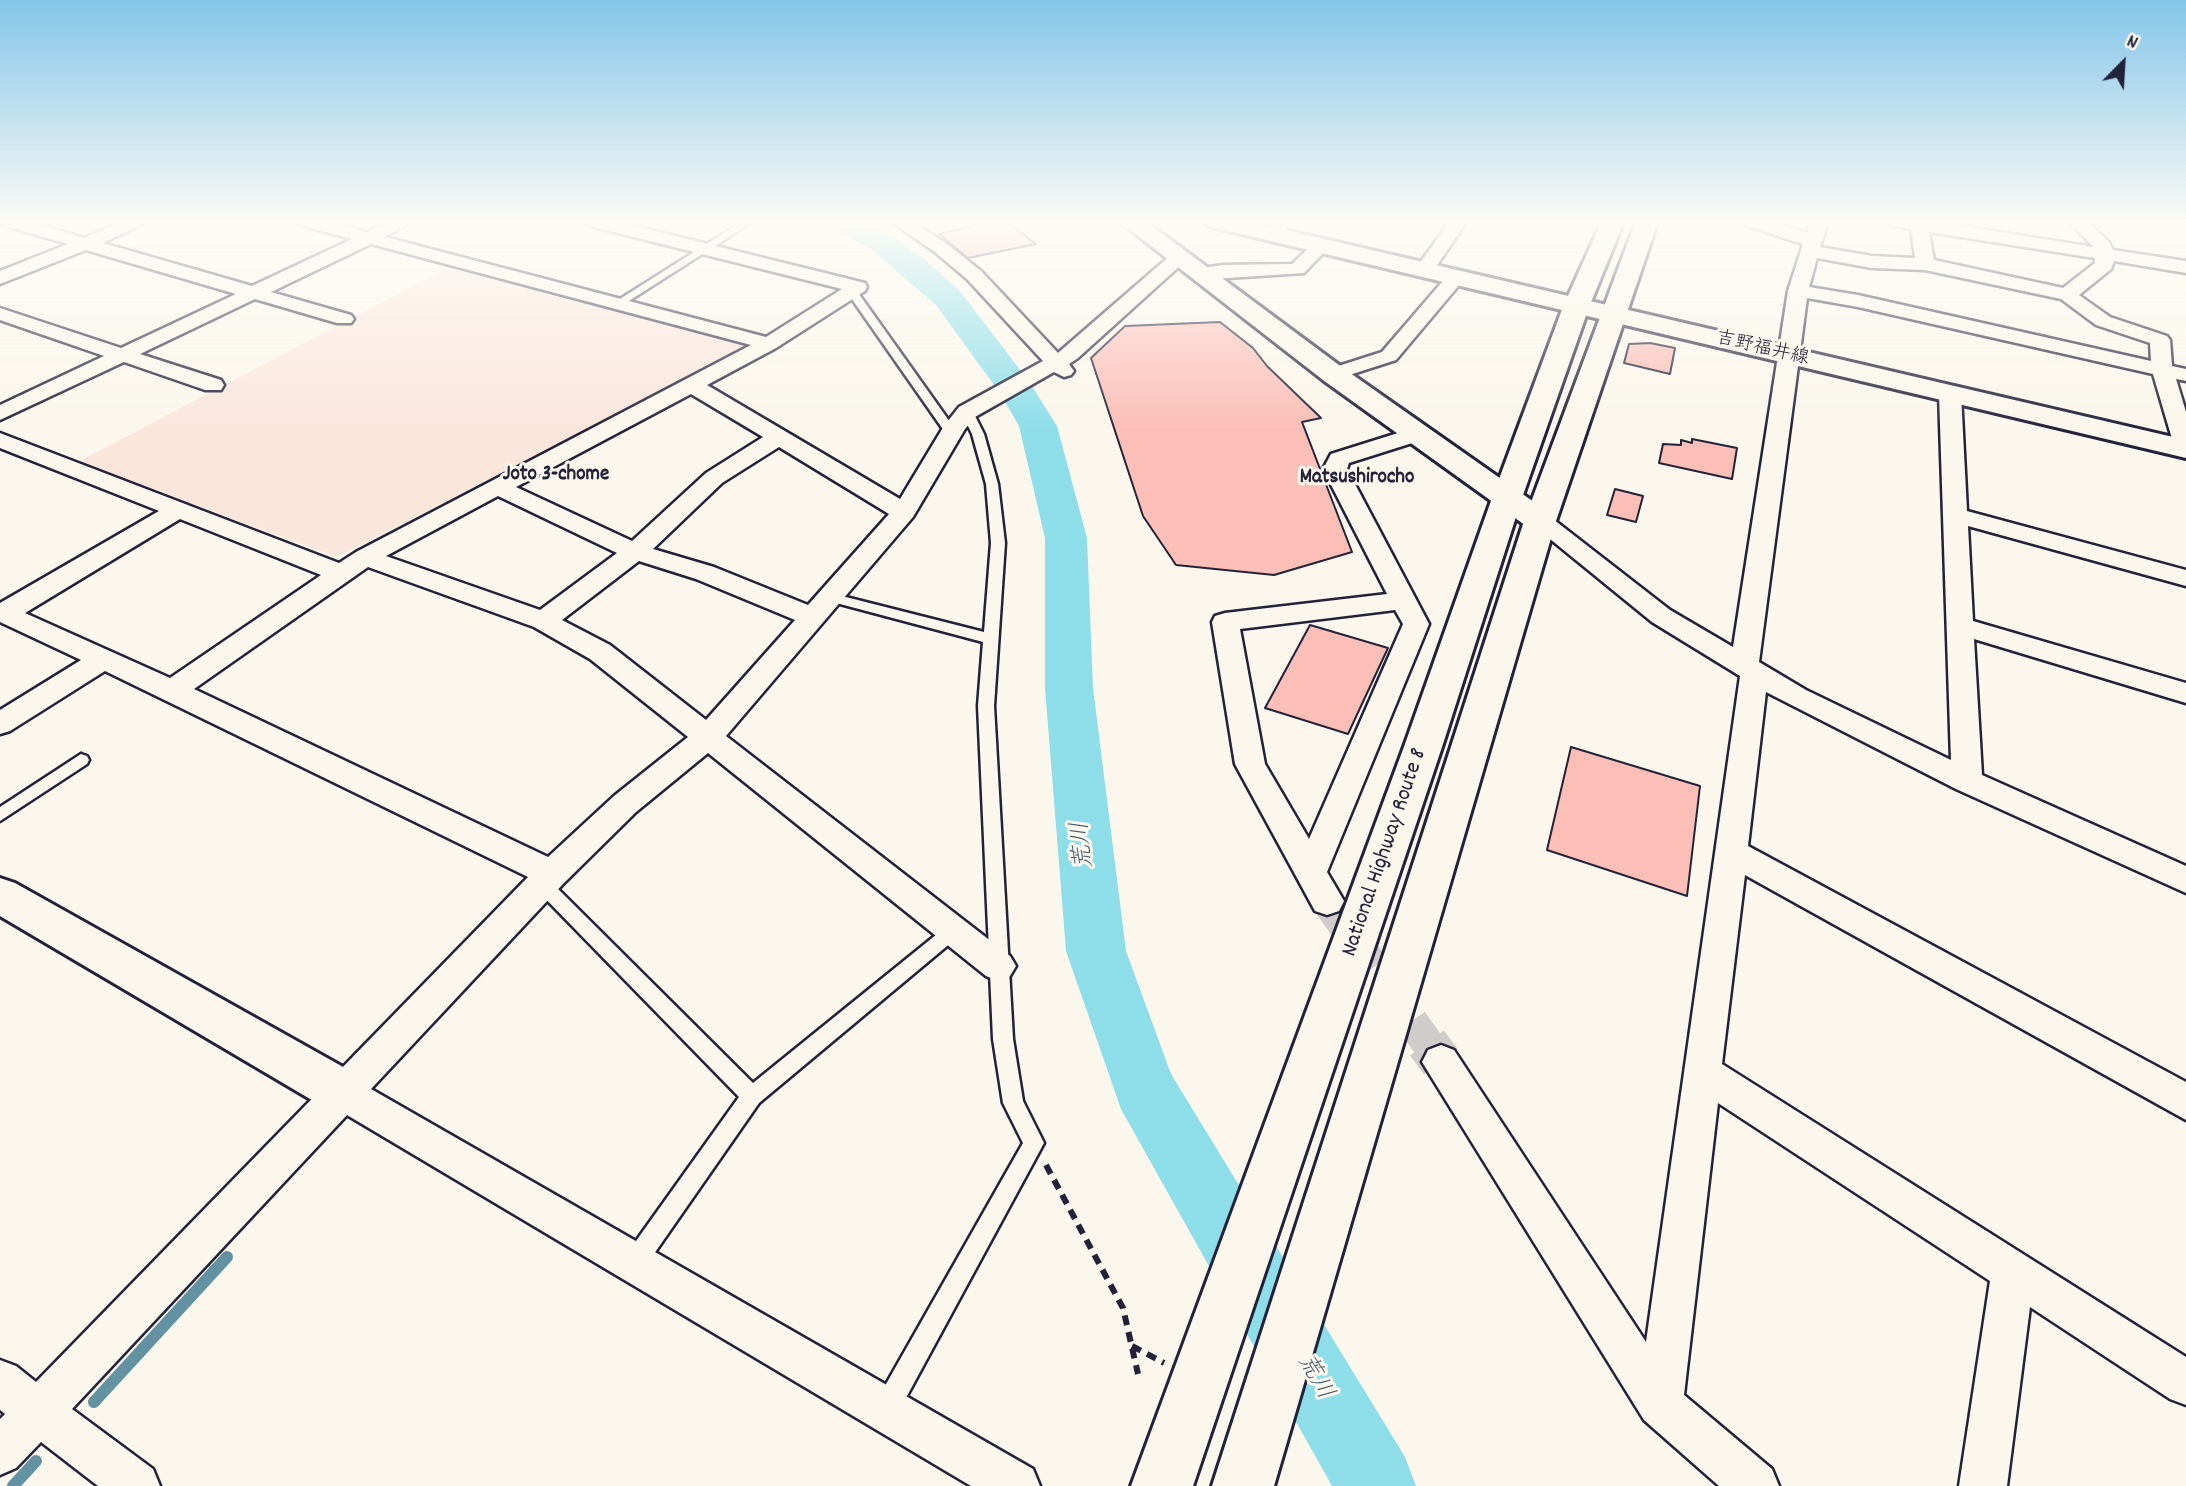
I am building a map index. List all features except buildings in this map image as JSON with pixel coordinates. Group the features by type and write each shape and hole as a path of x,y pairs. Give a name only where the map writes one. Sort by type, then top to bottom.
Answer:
{"main road":[{"path":"1219,290 1540,521"},
{"name":"吉野福井線","path":"1507,290 2186,449"},
{"name":"National Highway Route 8","path":"1162,1486 1175,1378 1282,1149 1507,498 1583,290"},
{"name":"National Highway Route 8","path":"1246,1477 1540,521 1623,290"},
{"path":"0,895 344,1093"}],"street":[{"path":"245,290 344,319"},
{"path":"0,414 260,290"},
{"path":"566,290 769,344"},
{"path":"988,290 1056,366"},
{"path":"0,1452 547,879 625,804 708,737 904,512 967,415 1056,366 1109,317 1151,290"},
{"path":"1333,374 1389,356 1445,290"},
{"path":"1661,1404 1732,853 1749,671 1798,290"},
{"path":"1800,290 2186,375"},
{"path":"2046,290 2067,295 2103,321 2160,340 2162,369 2186,449"},
{"path":"2067,295 2073,290"},
{"path":"172,690 365,557 769,344 852,292"},
{"path":"0,314 213,384"},
{"path":"692,385 904,512"},
{"path":"1950,394 1967,781"},
{"path":"1311,872 1416,624 1335,469 1339,459 1418,434"},
{"path":"543,621 635,552 714,478 778,437"},
{"path":"0,440 340,573"},
{"path":"498,487 635,552 821,607"},
{"path":"2,613 178,510"},
{"path":"1956,515 2186,578"},
{"path":"1540,521 1661,616 1749,671 1967,781 2186,880"},
{"path":"365,557 543,621 600,652 998,966"},
{"path":"1327,901 1250,764 1225,622 1402,601"},
{"path":"2,613 172,690 547,879"},
{"path":"1960,626 2186,693"},
{"path":"4,718 103,659"},
{"path":"1732,853 2186,1102"},
{"path":"1441,1062 1661,1404 1755,1486"},
{"path":"1703,1072 2186,1383"},
{"path":"344,1093 1016,1486"},
{"path":"1983,1486 2013,1272"},
{"path":"0,1382 136,1486"}],"lane":[{"path":"617,304 639,290"},
{"path":"852,292 967,415 978,434 992,484 998,543 986,706 998,966 1003,1039 1013,1103 1034,1143 886,1410"},
{"path":"821,607 990,639"},
{"path":"0,815 82,760"},
{"path":"547,879 752,1096"},
{"path":"634,1263 752,1096 953,931"}],"path":[{"path":"1034,1143 1123,1308 1138,1374"},
{"path":"1131,1345 1175,1378"}],"shaded area":[{"path":"405,290 544,290 745,343 743,350 337,557 78,462"}],"waterway":[{"name":"荒川","path":"940,290 1017,391 1038,426 1066,538 1069,688 1096,951 1144,1088 1376,1486"},
{"path":"94,1402 227,1257"},
{"path":"13,1486 36,1461"}],"tunnel":[{"path":"1327,901 1428,1044"},
{"path":"1427,1043 1441,1062"}],"district":[{"name":"Joto 3-chome","path":"556,476"},
{"name":"Matsushirocho","path":"1357,479"}]}
